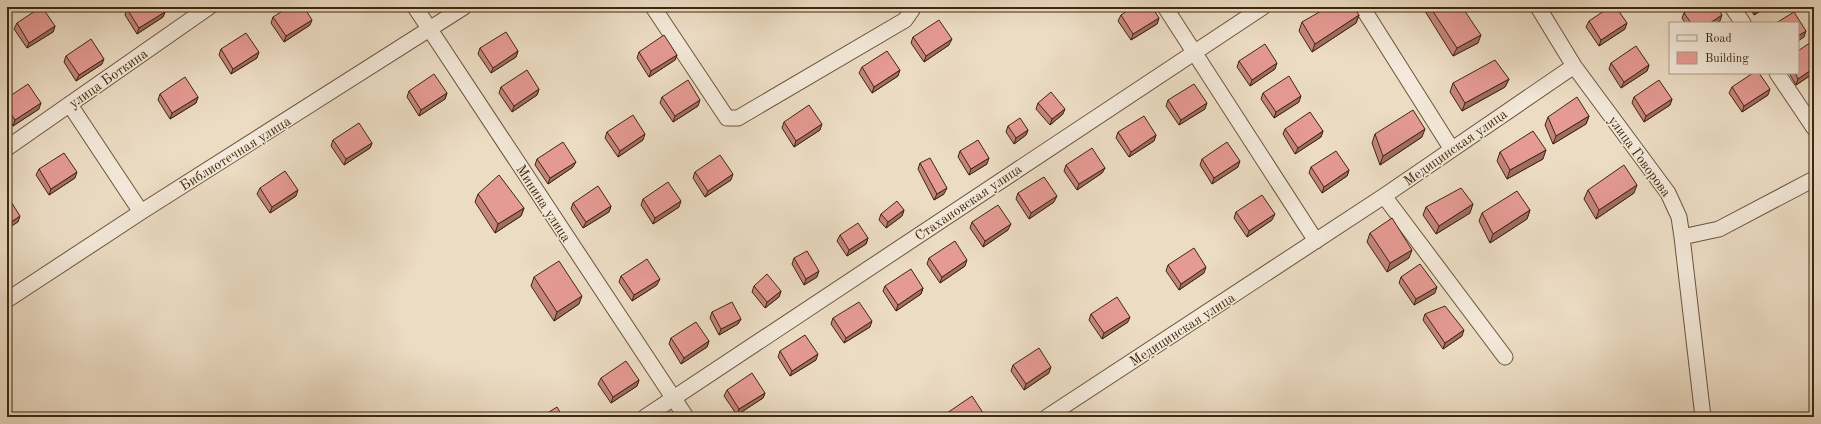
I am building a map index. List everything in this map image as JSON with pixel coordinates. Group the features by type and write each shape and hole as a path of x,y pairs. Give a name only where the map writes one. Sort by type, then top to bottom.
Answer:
{"street":[{"name":"улица Боткина","path":"7,148 208,7"},
{"name":"Минина улица","path":"415,7 686,417"},
{"name":"Библиотечная улица","path":"7,300 141,212 464,7"},
{"path":"652,7 727,118 738,118 905,20 913,7"},
{"path":"1165,7 1316,241"},
{"name":"Стахановская улица","path":"673,398 1263,7"},
{"path":"1362,7 1451,148"},
{"name":"улица Говорова","path":"1538,7 1574,66 1668,193 1679,217 1703,417"},
{"path":"1732,7 1742,22"},
{"name":"Медицинская улица","path":"1047,417 1384,196 1451,148 1574,66"},
{"path":"1778,74 1814,128"},
{"path":"70,105 141,212"},
{"path":"1682,237 1719,229 1814,179"},
{"path":"1384,196 1505,357"},
{"path":"646,417 673,398"}],"building":[{"path":"41,7 55,26 29,43 17,23"},
{"path":"130,7 162,7 165,12 139,28 127,9"},
{"path":"289,7 304,7 312,20 286,36 273,17"},
{"path":"1133,7 1152,7 1159,18 1133,34 1121,15"},
{"path":"1328,7 1354,7 1359,15 1315,44 1302,22"},
{"path":"1430,7 1462,7 1481,35 1457,48"},
{"path":"1610,7 1616,7 1627,23 1601,40 1589,21"},
{"path":"1692,7 1717,7 1722,15 1712,22 1690,22 1684,13"},
{"path":"1794,12 1806,31 1799,35 1799,22 1778,22"},
{"path":"939,20 952,39 926,56 913,37"},
{"path":"506,32 518,51 493,68 480,48"},
{"path":"246,33 259,52 233,69 221,49"},
{"path":"664,35 677,55 651,71 639,52"},
{"path":"91,39 104,59 79,75 66,56"},
{"path":"1811,42 1814,47 1814,68 1798,79 1796,74 1799,74 1799,50"},
{"path":"1265,44 1277,63 1252,80 1239,61"},
{"path":"1636,46 1649,65 1624,82 1611,63"},
{"path":"887,51 900,70 874,87 862,67"},
{"path":"1495,60 1509,79 1465,103 1453,83"},
{"path":"527,70 539,89 514,106 501,87"},
{"path":"434,74 447,93 421,110 409,91"},
{"path":"1752,74 1760,74 1770,89 1744,106 1732,87"},
{"path":"1289,76 1301,96 1276,112 1263,93"},
{"path":"185,77 198,97 172,113 160,94"},
{"path":"688,80 700,100 675,116 662,97"},
{"path":"1659,80 1672,99 1646,116 1634,97"},
{"path":"28,84 41,103 15,120 7,108 7,98"},
{"path":"1194,84 1207,103 1181,120 1168,100"},
{"path":"1051,92 1065,109 1052,119 1038,103"},
{"path":"1577,97 1589,116 1556,136 1548,117"},
{"path":"809,105 822,124 796,141 784,122"},
{"path":"1413,110 1425,129 1383,156 1375,134"},
{"path":"1310,112 1323,131 1298,148 1285,129"},
{"path":"633,115 645,134 620,151 607,132"},
{"path":"1144,116 1156,135 1131,152 1118,132"},
{"path":"1020,118 1028,130 1016,138 1008,126"},
{"path":"359,123 372,143 346,159 333,140"},
{"path":"1533,131 1546,150 1510,170 1500,152"},
{"path":"978,140 989,158 971,169 960,151"},
{"path":"563,142 576,162 550,178 537,159"},
{"path":"1227,142 1240,161 1214,178 1202,159"},
{"path":"1092,148 1105,168 1079,184 1066,165"},
{"path":"1336,151 1349,170 1324,187 1311,167"},
{"path":"64,153 77,172 51,189 39,169"},
{"path":"720,155 733,174 708,191 695,172"},
{"path":"930,158 947,188 937,194 920,163"},
{"path":"1624,165 1637,185 1599,210 1588,190"},
{"path":"285,171 298,190 272,207 260,188"},
{"path":"499,175 524,208 498,224 478,194"},
{"path":"1044,177 1057,196 1031,213 1018,193"},
{"path":"668,182 681,201 655,218 643,199"},
{"path":"598,186 611,206 586,222 573,203"},
{"path":"1461,188 1473,204 1439,226 1426,207"},
{"path":"1517,191 1530,210 1493,234 1482,213"},
{"path":"1262,195 1275,214 1249,231 1236,212"},
{"path":"7,197 20,216 7,225"},
{"path":"897,201 904,210 888,222 881,214"},
{"path":"998,205 1011,224 985,241 972,222"},
{"path":"1392,218 1412,250 1390,263 1370,233"},
{"path":"858,223 868,238 849,250 840,235"},
{"path":"955,241 967,260 942,277 929,258"},
{"path":"1194,248 1206,267 1181,284 1168,265"},
{"path":"807,251 819,271 806,279 794,258"},
{"path":"647,259 660,279 634,295 621,276"},
{"path":"559,261 582,296 557,312 534,277"},
{"path":"1420,264 1437,287 1416,299 1401,277"},
{"path":"911,269 923,288 898,305 885,286"},
{"path":"767,274 781,291 767,302 754,286"},
{"path":"1117,297 1130,317 1104,333 1091,314"},
{"path":"732,302 741,319 721,329 712,312"},
{"path":"859,302 872,321 846,338 833,318"},
{"path":"1445,306 1464,330 1445,343 1425,314"},
{"path":"696,322 709,341 684,358 671,338"},
{"path":"805,335 818,354 792,371 780,351"},
{"path":"1039,348 1051,367 1026,384 1013,365"},
{"path":"626,361 639,380 613,397 601,378"},
{"path":"752,373 765,393 739,409 727,390"},
{"path":"972,396 985,416 949,417 947,413"},
{"path":"557,407 563,417 541,417"}]}
